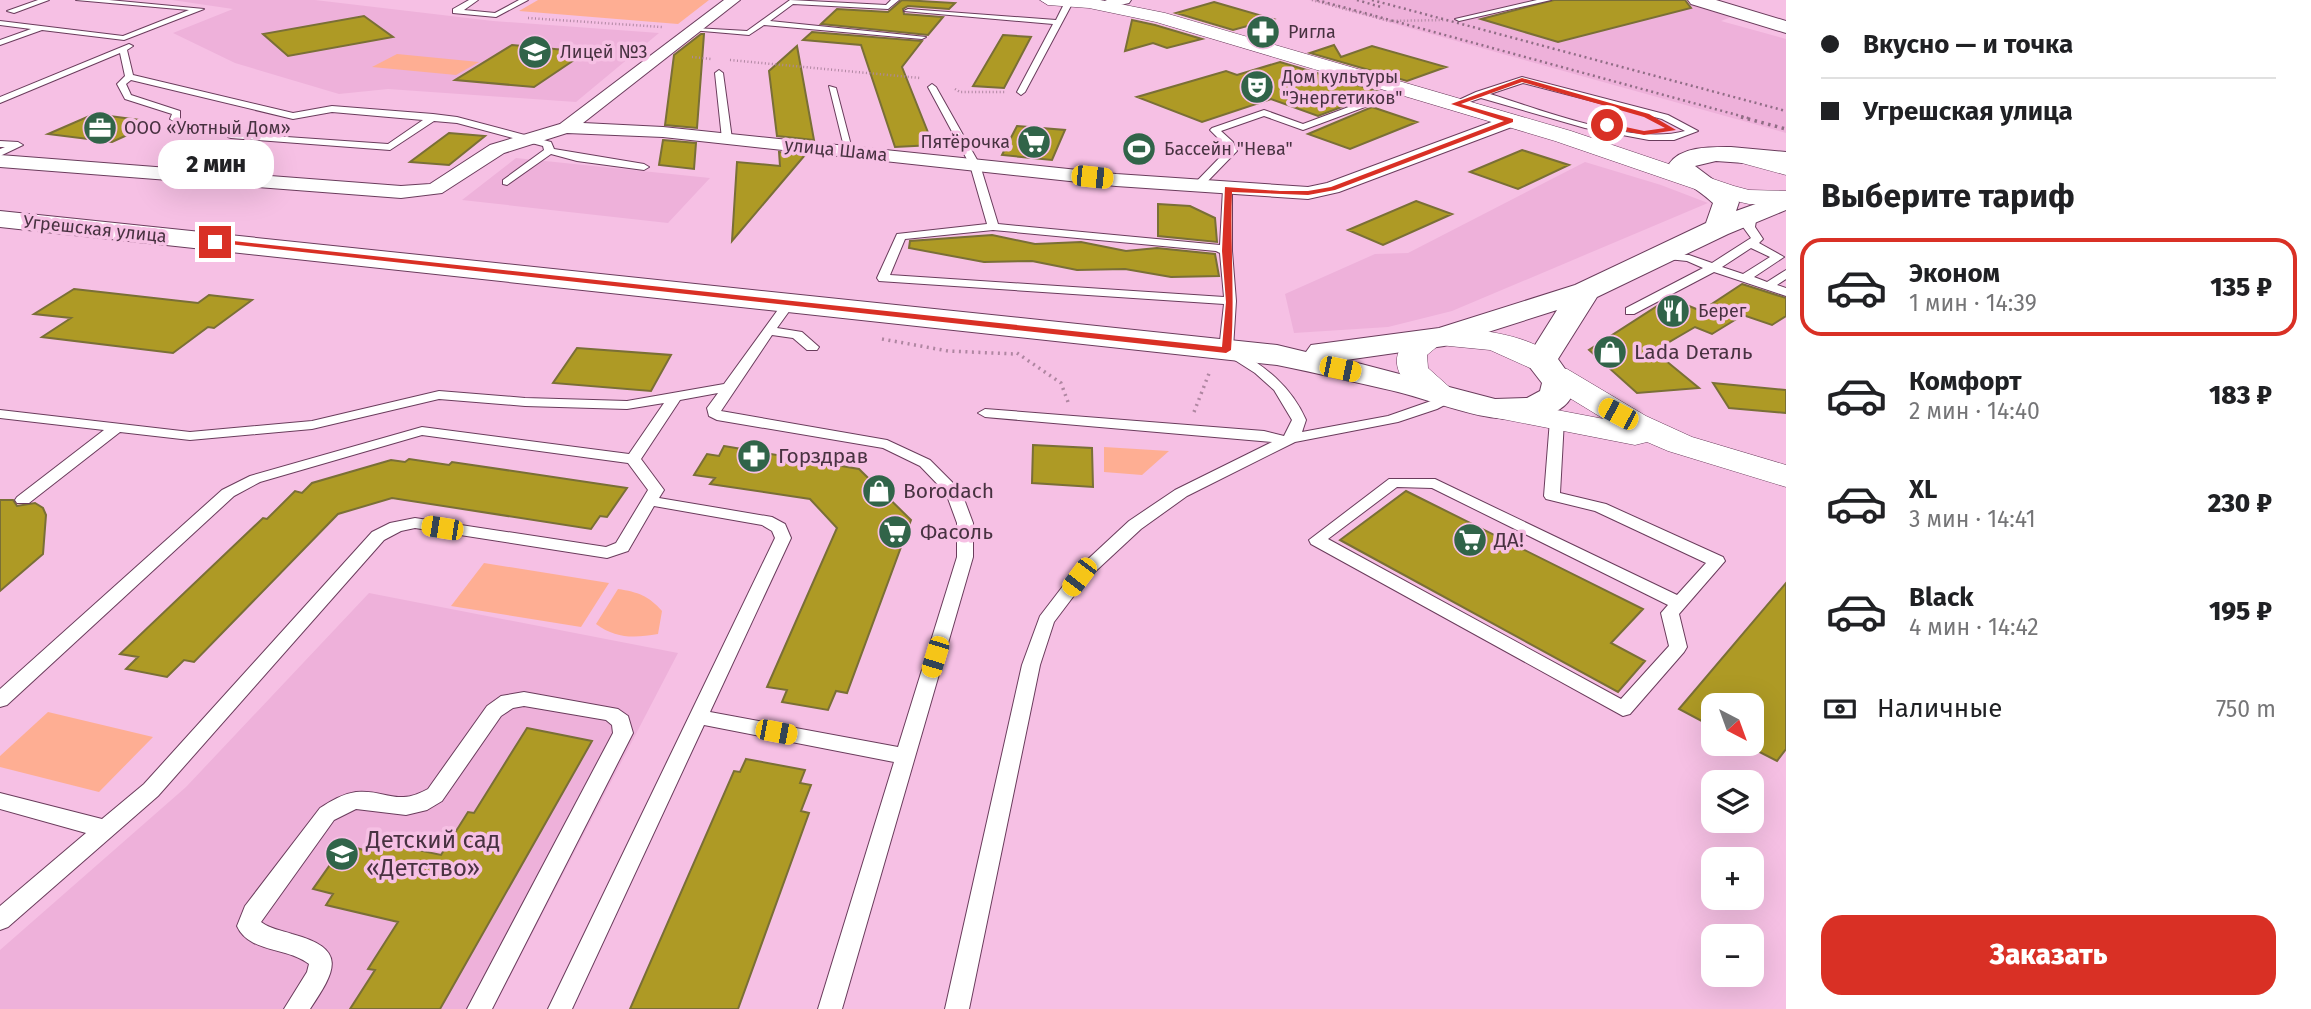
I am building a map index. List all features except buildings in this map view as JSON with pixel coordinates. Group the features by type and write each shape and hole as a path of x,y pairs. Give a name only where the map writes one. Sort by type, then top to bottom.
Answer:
{"main road":[{"path":"1697,0 1786,27"},
{"path":"1718,228 1726,202 1709,186 1691,177 1681,164 1697,155 1786,159"},
{"name":"Угрешская улица","path":"0,219 789,303 1219,358 1361,350 1435,339 1586,290 1718,228 1784,203"},
{"name":"Угрешская улица","path":"1277,355 1445,395 1476,406 1504,410 1534,407 1548,402 1556,395 1559,386 1549,369 1558,331 1586,290"}],"street":[{"path":"0,161 401,192 435,189 497,149 566,128 733,0"},
{"path":"1048,0 1103,5 1159,17 1511,121 1565,128 1697,155"},
{"path":"1103,5 1124,0"},
{"name":"улица Шама","path":"566,128 663,132 1197,187 1308,193 1332,188 1511,121"},
{"path":"1565,128 1709,186 1784,203"},
{"path":"1746,157 1786,168"},
{"name":"Угрешская улица","path":"1445,395 1422,382 1412,370 1410,358 1415,348 1435,339 1495,341 1520,350 1549,369"},
{"path":"1549,369 1634,423 1680,444"},
{"path":"1504,410 1680,444 1786,476"}],"lane":[{"path":"0,13 45,0"},
{"path":"0,23 124,38 200,9 80,0"},
{"path":"474,0 456,11 496,15 524,0"},
{"path":"879,17 895,0"},
{"path":"1459,19 1547,0"},
{"path":"695,30 749,33 791,2 888,7"},
{"path":"1021,92 1069,2"},
{"path":"908,11 1058,22"},
{"path":"763,23 922,37"},
{"path":"864,32 872,24"},
{"path":"0,43 41,28"},
{"path":"0,100 130,47 124,38"},
{"path":"123,50 129,77"},
{"path":"719,73 727,139"},
{"path":"129,77 293,116 332,109 457,120 548,144 549,151"},
{"path":"129,77 121,84 128,97 177,113 175,119"},
{"path":"1522,80 1647,116 1673,130 1644,133 1591,121 1565,128"},
{"path":"1455,104 1479,94 1522,80 1545,83 1665,117 1693,131 1667,138 1565,128 1479,94"},
{"path":"932,87 975,165 993,227"},
{"path":"832,88 850,151"},
{"path":"1197,187 1232,151 1230,144 1215,130 1264,113 1303,127 1405,89"},
{"path":"231,135 390,147 433,117"},
{"path":"0,144 18,145 0,153"},
{"path":"506,182 549,151 577,158 644,167"},
{"path":"1228,189 1226,251 1230,302 1219,358 1257,367 1294,404 1299,420 1288,440"},
{"path":"1630,311 1713,268 1757,239 1749,227 1752,214"},
{"path":"1226,251 993,227 901,236 883,278 1230,302"},
{"path":"1751,243 1782,259"},
{"path":"1662,256 1689,258 1786,292"},
{"path":"1744,278 1782,259"},
{"path":"1768,286 1786,274"},
{"path":"789,303 714,408 714,413 722,417 887,444 925,463 953,491 965,523 965,557 830,1009"},
{"path":"769,331 797,335 811,347"},
{"path":"0,414 190,436 299,426 439,395 525,402 628,405 729,387"},
{"path":"957,1009 1031,665 1046,620 1079,577 1135,525 1181,493 1288,440 1358,427 1415,412 1445,395"},
{"path":"633,459 676,396"},
{"path":"985,413 1264,435 1288,440"},
{"path":"1558,420 1552,495 1600,507 1717,561 1670,613 1678,647 1623,709 1317,540 1394,482 1435,484 1679,603"},
{"path":"23,500 116,428"},
{"path":"0,700 228,493 255,479 422,431 633,459 656,490 622,547 607,553 415,523 396,527 378,536 151,790 0,920"},
{"path":"560,1009 783,538 779,528 766,521 651,501"},
{"path":"296,1009 317,975 321,960 312,949 257,935 248,926 253,913 327,814 341,802 357,799 405,808 422,805 435,795 494,711 508,701 524,699 611,715 621,721 623,733 478,1009"},
{"path":"698,717 905,756"},
{"path":"0,801 105,829"}],"path":[{"path":"1312,0 1389,22 1459,19"},
{"path":"496,15 695,30"},
{"path":"663,54 920,78"},
{"path":"951,87 960,92 1021,92"},
{"path":"1017,354 1061,383 1072,420"},
{"path":"1188,429 1219,358"}],"shaded area":[{"path":"172,0 315,0 493,21 659,33 576,102 388,89 339,94 235,63 173,33 233,9"},
{"path":"538,0 709,0 678,24 519,11"},
{"path":"1309,0 1675,0 1731,17 1721,21 1786,39 1786,133"},
{"path":"397,54 479,62 456,75 372,67"},
{"path":"516,158 710,178 668,223 462,200"},
{"path":"1585,162 1661,185 1708,203 1452,311 1388,327 1294,333 1285,294 1375,254 1408,253"},
{"path":"1104,447 1169,451 1142,475 1104,472"},
{"path":"484,563 609,583 581,627 451,606"},
{"path":"618,589 643,596 662,611 658,634 626,636 596,624"},
{"name":"Детский сад «Детство»","path":"369,593 678,653 493,1009 0,1009 0,950 186,787"},
{"path":"48,712 153,737 99,792 0,767 0,756"}],"railway":[{"path":"1317,0 1748,118"},
{"path":"1357,0 1381,7"},
{"path":"1372,0 1786,111"},
{"path":"1741,117 1786,129"}],"place":[{"name":"Ригла","path":"1263,32"},
{"name":"Лицей №3","path":"535,52"},
{"name":"Дом культуры \"Энергетиков\"","path":"1257,87"},
{"name":"ООО «Уютный Дом»","path":"100,128"},
{"name":"Пятёрочка","path":"1034,142"},
{"name":"Бассейн \"Нева\"","path":"1139,149"},
{"name":"Берег","path":"1673,311"},
{"name":"Lada Dеталь","path":"1610,352"},
{"name":"Горздрав","path":"754,456"},
{"name":"Borodach","path":"879,491"},
{"name":"Фасоль","path":"895,532"},
{"name":"ДА!","path":"1470,540"},
{"name":"Детский сад «Детство»","path":"342,854"}],"route":[{"path":"215,242 1226,350 1230,302 1226,251 1228,189 1308,193 1332,188 1511,121 1455,104 1522,80 1647,116 1673,130 1644,133 1607,125"}]}
